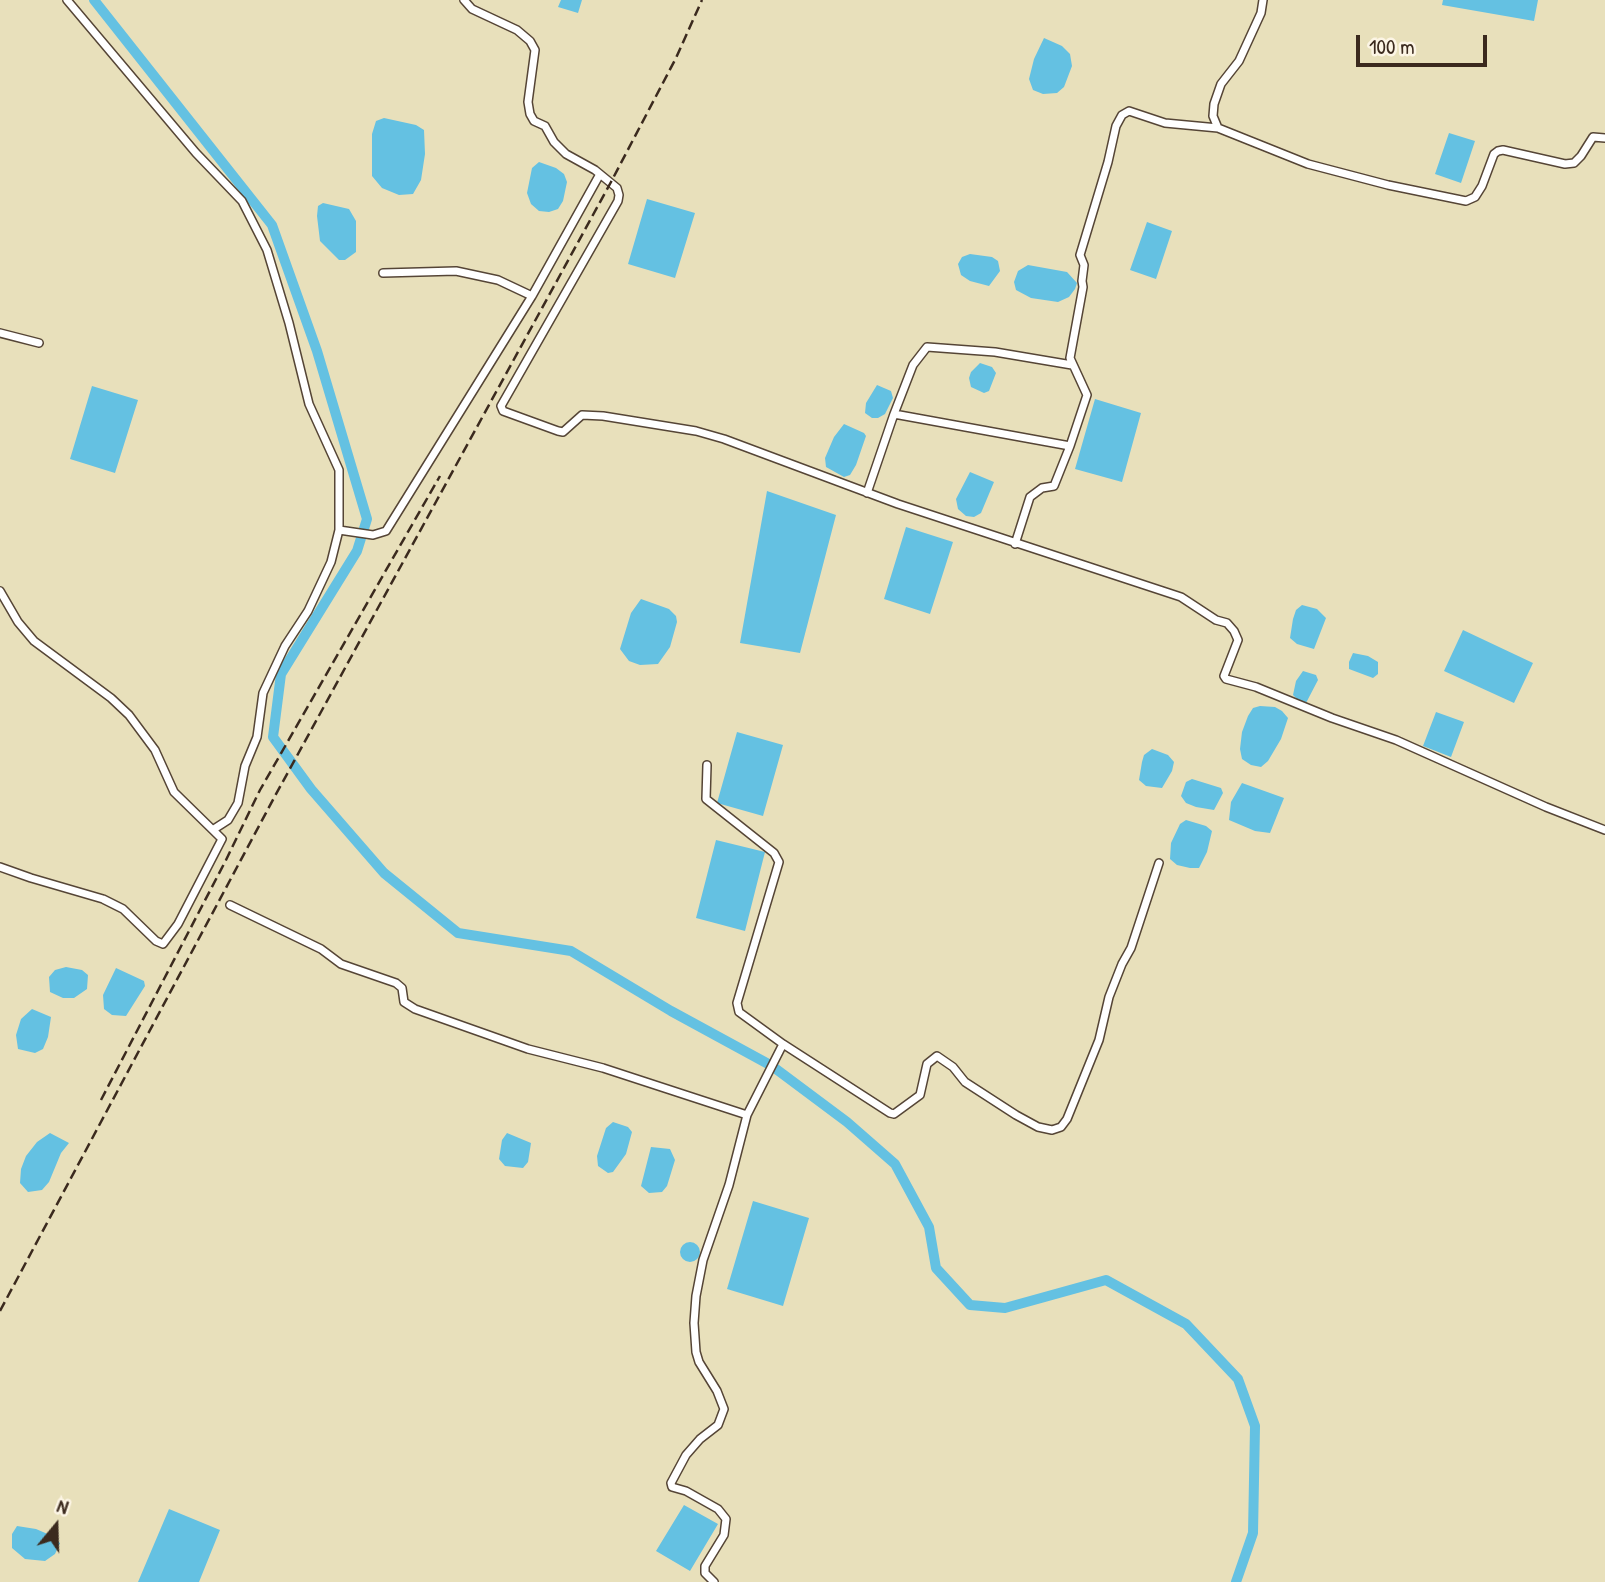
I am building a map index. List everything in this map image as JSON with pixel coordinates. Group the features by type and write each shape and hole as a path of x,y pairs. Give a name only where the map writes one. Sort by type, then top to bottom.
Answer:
{"street":[{"path":"67,0 196,153 242,201 267,250 309,404 339,470 339,530 331,562 308,611 285,646 263,693 257,737 245,766 238,803 228,820 214,829"},
{"path":"464,0 472,9 517,30 530,41 534,50 528,102 534,121 545,126 554,142 566,154 600,174 617,188 618,201 501,406 503,411 564,432 582,415 696,431 737,443 867,493 1015,544 1181,597 1216,620 1227,623 1238,640 1224,676 1226,679 1256,687 1396,740 1546,807 1605,830"},
{"path":"1219,128 1213,116 1217,94 1221,84 1239,61 1261,13 1263,0"},
{"path":"1015,544 1030,497 1042,488 1054,486 1087,395 1070,358 1079,319 1085,272 1080,255 1122,114 1129,111 1165,123 1219,128 1308,164 1388,185 1466,201 1475,197 1482,186 1497,151 1517,152 1565,164 1574,163 1593,137 1605,138"},
{"path":"339,530 373,535 386,531 532,296 600,174"},
{"path":"383,273 456,271 498,280 532,296"},
{"path":"0,333 39,343"},
{"path":"867,493 913,365 927,347 995,352 1072,365"},
{"path":"894,414 1070,446"},
{"path":"0,592 18,622 34,640 111,698 129,715 155,750 174,792 222,839 178,924 163,944 156,941 123,909 113,904 0,867"},
{"path":"707,765 706,799 775,853 779,862 737,1003 739,1012 781,1046 894,1114 920,1096 928,1064 937,1056 953,1067 965,1082 1016,1115 1038,1127 1052,1130 1061,1127 1068,1119 1099,1040 1110,997 1131,948 1159,863"},
{"path":"230,905 321,949 341,964 396,983 402,988 404,1002 408,1007 528,1049 603,1068 747,1115"},
{"path":"714,1582 705,1573 705,1566 724,1535 726,1519 718,1509 686,1491 672,1487 671,1483 686,1455 718,1425 724,1409 718,1391 699,1362 696,1352 695,1296 747,1115 781,1046"}],"water":[{"path":"561,0 582,0 578,13 558,7"},
{"path":"1443,0 1538,0 1534,21 1442,5"},
{"path":"1044,38 1062,46 1070,54 1072,66 1064,87 1057,93 1043,94 1033,90 1029,79 1034,59"},
{"path":"384,118 416,125 424,130 425,154 421,180 413,194 399,195 382,188 372,176 372,134 376,121"},
{"path":"1449,133 1475,141 1461,183 1435,174"},
{"path":"539,162 556,168 564,174 567,182 563,201 558,209 549,212 539,211 531,204 527,193 532,168"},
{"path":"647,199 695,213 675,278 628,264"},
{"path":"323,203 349,209 356,221 356,252 345,260 339,260 320,241 317,216 318,206"},
{"path":"1147,222 1172,231 1156,279 1130,270"},
{"path":"970,254 992,257 998,261 1000,271 989,286 970,281 961,275 958,264 962,257"},
{"path":"1028,265 1067,272 1077,283 1075,289 1069,297 1058,302 1031,298 1016,290 1014,282 1018,271"},
{"path":"980,363 992,367 996,373 989,391 984,393 971,387 969,378"},
{"path":"877,385 891,391 893,398 885,414 872,418 865,413 866,403"},
{"path":"92,386 138,400 115,473 70,459"},
{"path":"1095,399 1141,413 1122,482 1075,469"},
{"path":"844,424 866,436 856,465 850,475 844,477 826,467 825,458 834,437"},
{"path":"970,472 994,482 981,513 974,517 966,516 958,509 956,499"},
{"path":"767,491 836,515 800,653 740,643"},
{"path":"906,527 953,542 930,614 884,599"},
{"path":"641,599 669,609 676,616 677,622 670,647 658,664 640,665 629,661 620,649 631,613"},
{"path":"1302,605 1317,609 1326,618 1314,649 1297,644 1290,638 1296,610"},
{"path":"1463,630 1533,663 1514,703 1444,671"},
{"path":"1353,653 1368,656 1378,662 1378,674 1373,678 1349,669"},
{"path":"1303,671 1316,675 1318,680 1306,703 1300,702 1293,695 1296,681"},
{"path":"1275,707 1288,718 1281,739 1268,761 1261,767 1242,759 1240,749 1248,716 1253,708"},
{"path":"1436,712 1464,722 1451,757 1423,746"},
{"path":"737,732 783,745 763,816 717,803"},
{"path":"1152,749 1168,755 1174,762 1162,788 1146,786 1139,780 1144,755"},
{"path":"1192,779 1221,788 1223,793 1214,810 1186,803 1181,796 1186,782"},
{"path":"1242,783 1284,798 1270,833 1255,831 1229,820 1231,802"},
{"path":"1186,820 1206,826 1212,831 1207,852 1199,868 1177,865 1170,859 1171,843 1180,824"},
{"path":"716,840 765,852 745,931 696,918"},
{"path":"66,967 82,970 88,975 87,989 74,998 63,998 50,992 49,977 55,970"},
{"path":"116,968 144,981 145,986 126,1016 112,1015 104,1009 103,995"},
{"path":"32,1009 51,1017 43,1049 35,1053 18,1049 16,1035 21,1019"},
{"path":"613,1122 628,1127 632,1132 626,1154 613,1172 608,1173 598,1166 597,1156 606,1128"},
{"path":"50,1133 69,1143 61,1153 49,1182 42,1190 28,1192 20,1183 21,1169 26,1156 37,1142"},
{"path":"507,1133 531,1143 528,1162 523,1168 505,1166 499,1159 502,1140"},
{"path":"651,1147 670,1149 675,1160 667,1186 662,1192 649,1193 641,1186"},
{"path":"753,1201 809,1218 783,1306 727,1289"},
{"path":"690,1242 697,1245 700,1252 697,1259 690,1262 683,1259 680,1252 683,1245"},
{"path":"684,1505 718,1524 690,1571 656,1551"},
{"path":"169,1509 220,1530 199,1582 138,1582"},
{"path":"17,1526 36,1529 50,1535 60,1543 55,1554 45,1561 25,1559 12,1548 12,1534"}],"waterway":[{"path":"94,0 272,225 317,351 367,519 357,551 281,674 273,737 311,789 384,873 458,933 571,951 671,1011 772,1066 847,1122 895,1164 929,1227 936,1268 970,1305 1005,1308 1106,1280 1186,1324 1238,1379 1255,1426 1253,1533 1236,1582"}],"railway":[{"path":"0,1311 275,796 611,182 676,58 702,0"},
{"path":"101,1100 260,790 440,476"}]}
